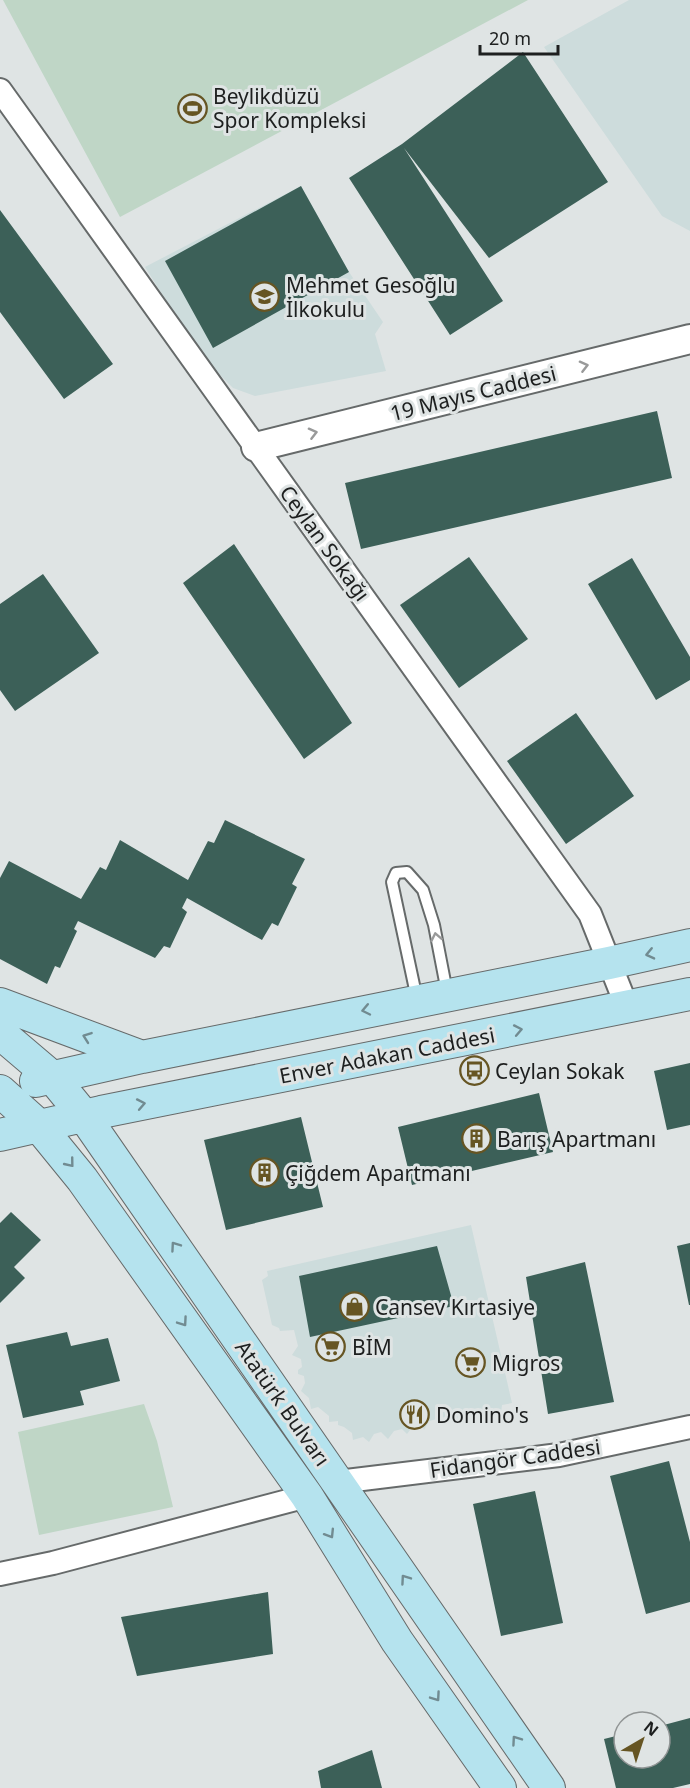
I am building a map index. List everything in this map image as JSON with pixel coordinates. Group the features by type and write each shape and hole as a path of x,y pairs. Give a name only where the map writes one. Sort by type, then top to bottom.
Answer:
{"main road":[{"path":"0,1089 142,1056 690,945"},
{"name":"Enver Adakan Caddesi","path":"38,1125 690,994"},
{"path":"0,1004 142,1056"},
{"name":"Atatürk Bulvarı","path":"0,1034 53,1078 84,1116 549,1788"},
{"name":"Atatürk Bulvarı","path":"0,1089 38,1125 82,1179 307,1496 397,1641 500,1788"},
{"path":"0,1134 38,1125"},
{"path":"307,1496 338,1482"}],"street":[{"name":"Ceylan Sokağı","path":"0,90 590,914 627,1007"},
{"name":"19 Mayıs Caddesi","path":"256,447 690,339"},
{"name":"Fidangör Caddesi","path":"338,1482 559,1455 690,1427"},
{"path":"0,1574 53,1563 307,1496"}],"lane":[{"path":"407,872 423,890 434,925 432,997 392,882 396,873 407,872"}],"shaded area":[{"path":"629,0 690,0 690,231 662,216 544,47"},
{"name":"Mehmet Gesoğlu İlkokulu","path":"301,186 349,272 383,322 375,334 386,371 255,396 233,388 200,355 145,267"},
{"path":"471,1225 512,1403 502,1405 501,1413 458,1422 453,1415 429,1421 424,1430 422,1425 413,1426 407,1434 402,1429 394,1431 388,1439 381,1432 374,1434 369,1442 363,1437 353,1440 352,1433 338,1425 338,1421 329,1422 329,1416 318,1407 311,1409 309,1398 301,1391 305,1383 304,1376 298,1374 298,1370 302,1367 301,1359 292,1355 298,1346 294,1330 280,1331 272,1325 262,1280 268,1276 267,1271"}],"green space":[{"name":"Beylikdüzü Spor Kompleksi","path":"3,0 528,0 120,217"},
{"path":"144,1404 157,1441 173,1507 39,1535 18,1432"}],"building":[{"path":"523,52 608,182 489,258 404,148 503,301 450,335 349,178 402,144"},
{"path":"301,186 349,272 213,348 165,261"},
{"path":"0,210 113,364 64,399 0,312"},
{"path":"657,411 672,478 361,549 345,483"},
{"path":"234,544 352,723 304,759 183,583"},
{"path":"469,557 528,639 459,688 400,605"},
{"path":"632,558 690,657 690,680 656,700 588,584"},
{"path":"43,574 99,653 15,711 0,690 0,604"},
{"path":"576,713 634,796 566,844 507,761"},
{"path":"225,820 305,859 292,884 297,887 278,926 272,923 262,940 187,898 182,908 187,912 170,948 164,946 155,958 78,921 74,929 77,931 60,968 55,966 47,984 0,959 0,878 9,861 81,899 100,867 106,870 120,840 188,880 208,841 214,843"},
{"path":"690,1063 690,1125 667,1130 654,1071"},
{"name":"Barış Apartmanı","path":"539,1093 553,1152 412,1185 398,1127"},
{"name":"Çiğdem Apartmanı","path":"301,1117 323,1207 226,1230 204,1140"},
{"path":"11,1212 41,1240 14,1267 25,1278 0,1303 0,1223"},
{"path":"690,1243 690,1305 689,1305 677,1246"},
{"path":"437,1246 454,1306 310,1337 299,1276"},
{"path":"585,1262 614,1402 548,1414 526,1277"},
{"path":"67,1332 71,1346 108,1338 120,1381 80,1391 84,1405 23,1418 6,1345"},
{"path":"669,1461 690,1542 690,1602 646,1614 610,1476"},
{"path":"535,1491 563,1623 501,1636 473,1504"},
{"path":"268,1592 273,1654 137,1676 121,1617"},
{"path":"690,1718 690,1784 673,1788 616,1788 604,1739 612,1737 612,1770 672,1770 672,1723"},
{"path":"372,1750 382,1788 321,1788 318,1771"}],"place":[{"name":"Beylikdüzü Spor Kompleksi","path":"192,108"},
{"name":"Mehmet Gesoğlu İlkokulu","path":"265,297"},
{"name":"Ceylan Sokak","path":"474,1071"},
{"name":"Barış Apartmanı","path":"476,1139"},
{"name":"Çiğdem Apartmanı","path":"264,1173"},
{"name":"Cansev Kırtasiye","path":"354,1307"},
{"name":"BİM","path":"331,1347"},
{"name":"Migros","path":"471,1363"},
{"name":"Domino's","path":"415,1415"}]}
